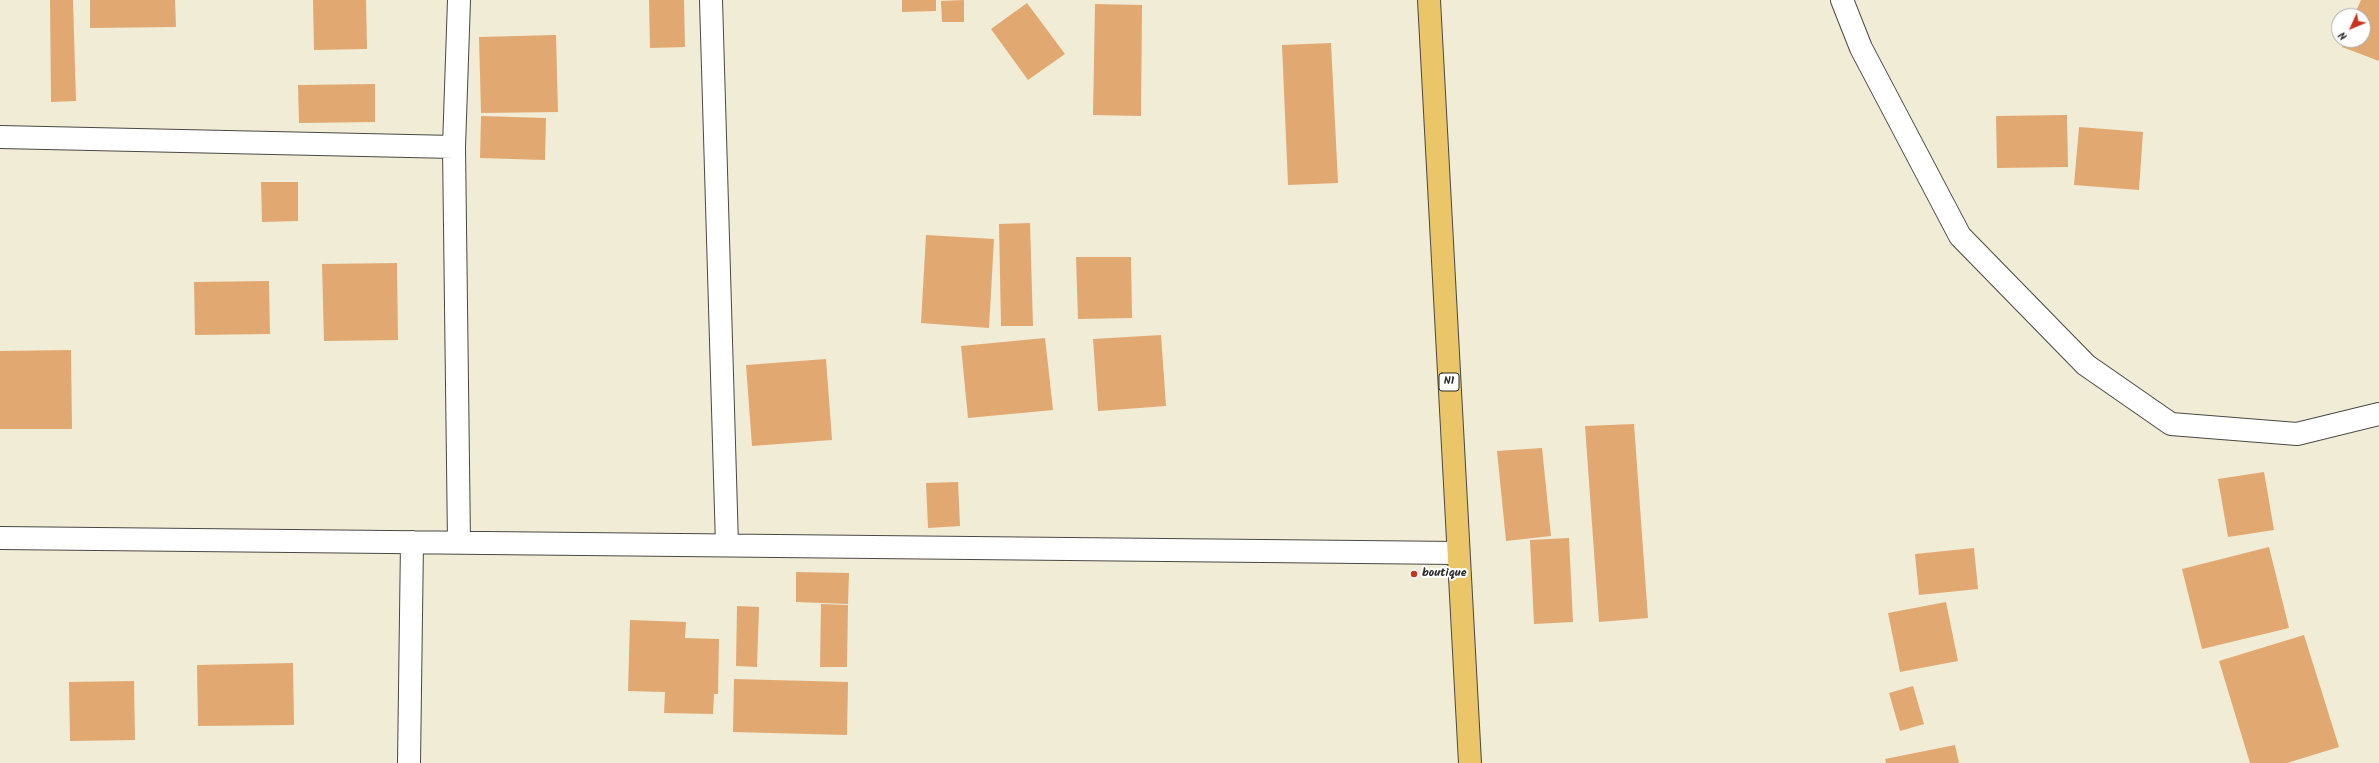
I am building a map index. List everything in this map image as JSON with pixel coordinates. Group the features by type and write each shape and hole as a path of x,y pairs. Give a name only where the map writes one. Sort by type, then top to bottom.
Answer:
{"highway":[{"name":"N1","path":"1429,0 1470,763"}],"street":[{"path":"458,0 454,147 459,542"},
{"path":"711,0 727,545"},
{"path":"1842,0 1861,48 1960,236 2086,365 2171,424 2297,434 2379,414"},
{"path":"0,137 454,147"},
{"path":"0,538 1458,552"},
{"path":"409,763 412,542"}],"building":[{"path":"50,0 73,0 76,101 51,102"},
{"path":"90,0 175,0 176,27 90,28"},
{"path":"313,0 366,0 367,49 314,50"},
{"path":"649,0 684,0 685,47 650,48"},
{"path":"902,0 936,0 936,11 902,12"},
{"path":"964,0 964,22 942,22 941,1"},
{"path":"2361,0 2379,0 2379,61 2345,48 2371,48 2371,8 2358,8"},
{"path":"1027,3 1065,54 1028,80 991,29"},
{"path":"1095,4 1142,5 1141,116 1093,115"},
{"path":"556,35 558,112 481,113 479,37"},
{"path":"1331,43 1338,183 1288,185 1282,45"},
{"path":"375,84 375,122 299,123 298,85"},
{"path":"2067,115 2068,167 1997,168 1996,116"},
{"path":"481,116 546,118 545,160 480,158"},
{"path":"2079,127 2143,132 2139,190 2074,185"},
{"path":"261,182 298,182 298,221 262,222"},
{"path":"1030,223 1033,326 1001,326 999,224"},
{"path":"926,235 994,239 989,328 921,323"},
{"path":"1076,257 1131,257 1132,318 1078,319"},
{"path":"397,263 398,340 324,341 322,264"},
{"path":"269,281 270,334 195,335 194,282"},
{"path":"1161,335 1166,406 1098,411 1093,339"},
{"path":"1045,338 1053,410 968,418 961,346"},
{"path":"71,350 72,429 0,429 0,351"},
{"path":"826,359 832,440 752,446 746,365"},
{"path":"1634,424 1648,618 1599,622 1585,426"},
{"path":"1542,448 1551,536 1506,541 1497,451"},
{"path":"2264,472 2274,530 2228,537 2218,479"},
{"path":"958,482 960,526 928,528 926,483"},
{"path":"1569,538 1573,622 1534,624 1530,540"},
{"path":"2269,547 2289,628 2202,649 2182,569"},
{"path":"1974,548 1978,589 1919,595 1915,554"},
{"path":"796,572 849,573 848,604 796,602"},
{"path":"1946,602 1958,661 1900,672 1888,613"},
{"path":"821,604 848,605 847,667 820,667"},
{"path":"737,606 759,607 757,667 736,666"},
{"path":"630,620 686,622 685,638 719,639 718,694 714,694 713,714 664,713 665,692 628,691"},
{"path":"2304,635 2339,747 2287,763 2250,763 2219,661"},
{"path":"293,663 294,725 198,726 197,665"},
{"path":"734,679 848,682 847,735 733,732"},
{"path":"134,681 135,740 70,741 69,682"},
{"path":"1913,686 1924,724 1900,731 1889,693"},
{"path":"1955,745 1959,763 1886,763 1885,759"}],"place":[{"name":"boutique","path":"1414,574"}]}
